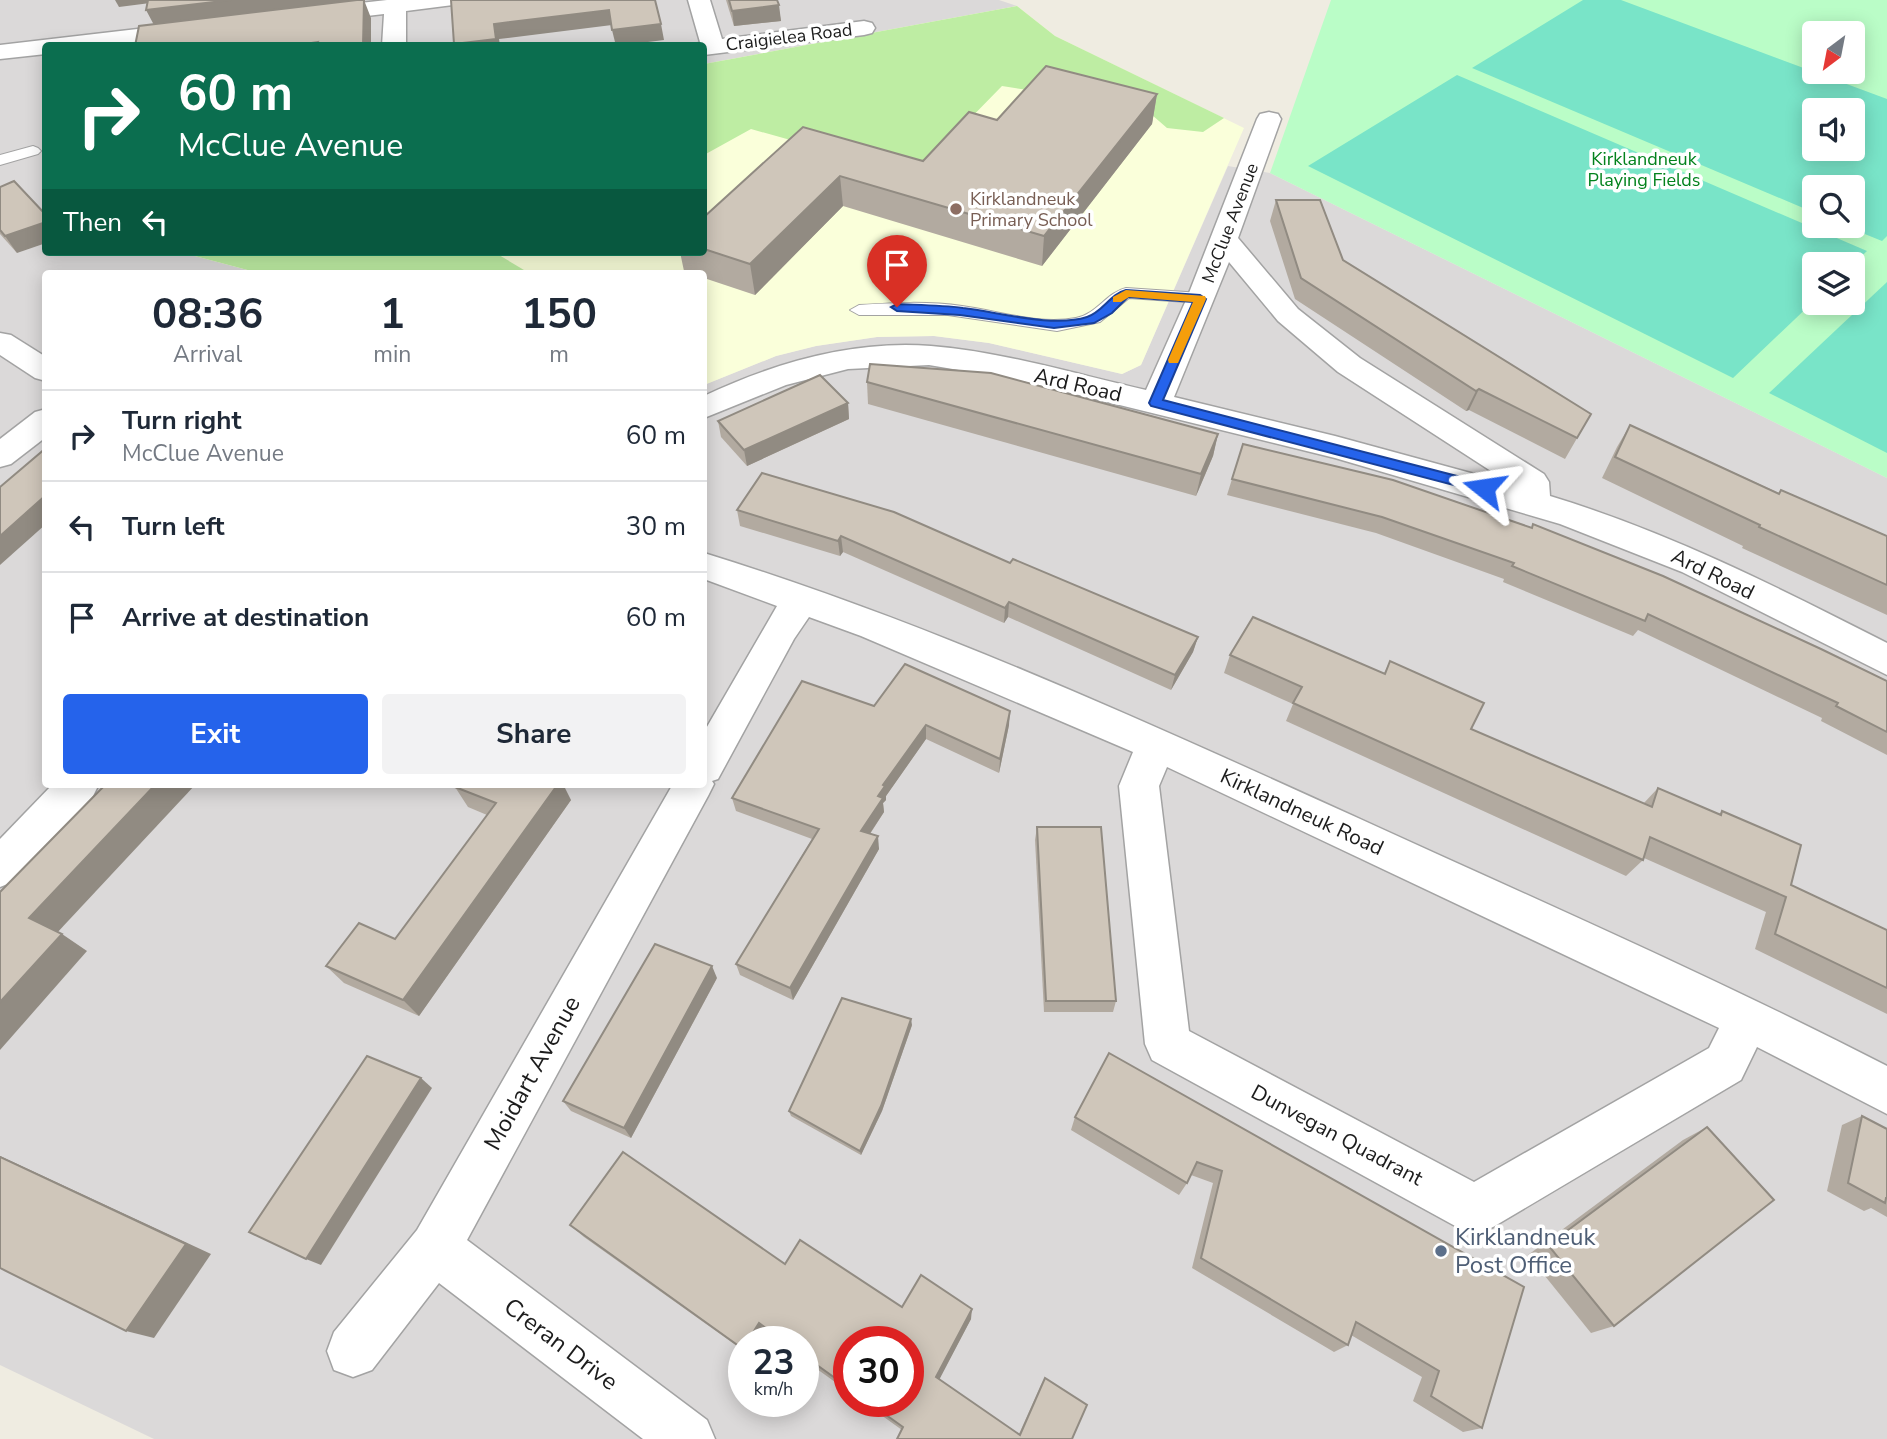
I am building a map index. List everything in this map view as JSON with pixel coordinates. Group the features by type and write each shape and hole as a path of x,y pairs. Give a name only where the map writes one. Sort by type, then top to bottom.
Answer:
{"street":[{"path":"298,17 445,0"},
{"name":"Craigielea Road","path":"699,0 708,47 864,29"},
{"path":"394,42 395,6"},
{"path":"91,42 216,27"},
{"path":"0,52 42,47"},
{"name":"McClue Avenue","path":"1156,403 1200,299 1269,119"},
{"path":"1223,238 1288,315 1349,365 1532,482 1534,501"},
{"path":"0,342 42,368"},
{"name":"Ard Road","path":"707,407 771,377 820,364 903,355 977,363 1335,447 1534,501 1688,560 1887,660"},
{"path":"0,456 42,422"},
{"name":"Kirklandneuk Road","path":"707,567 874,626 1156,744 1747,1018 1887,1091"},
{"path":"707,762 781,629 802,599"},
{"name":"Dunvegan Quadrant","path":"1156,744 1139,786 1168,1044 1475,1209 1725,1064 1747,1018"},
{"path":"0,868 75,788"},
{"name":"Moidart Avenue","path":"353,1351 435,1248 692,788"},
{"name":"Creran Drive","path":"435,1248 688,1439"}],"lane":[{"path":"0,160 33,151"},
{"path":"859,310 897,307 936,309 1054,325 1090,320 1108,310 1126,293 1200,299"}],"shaded area":[{"path":"0,0 999,0 1017,6 707,68 707,42 42,42 42,256 195,256 248,270 42,270 42,788 707,788 707,384 776,356 816,346 877,337 934,336 989,343 1122,374 1141,365 1228,166 1270,173 1887,478 1887,1439 154,1439 0,1365"},
{"name":"Kirklandneuk Primary School","path":"1017,6 1055,36 1244,128 1141,365 1122,374 989,343 934,336 877,337 816,346 776,356 707,384 707,270 248,270 195,256 707,256 707,63"}],"green space":[{"name":"Kirklandneuk Playing Fields","path":"1331,0 1887,0 1887,478 1270,173"},
{"path":"1583,0 1621,0 1802,67 1802,84 1847,84 1887,99 1887,236 1882,241 1865,234 1865,175 1802,175 1802,208 1472,68"},
{"path":"1017,6 1055,36 1224,118 1203,132 1167,128 1144,108 1002,86 915,175 751,129 707,153 707,63"},
{"path":"1457,75 1802,223 1802,238 1837,238 1867,251 1802,252 1802,312 1733,378 1308,166"},
{"path":"195,256 501,256 524,270 248,270"},
{"path":"1887,282 1887,453 1769,393 1852,315 1865,315 1865,303"}],"building":[{"path":"148,0 231,0 146,10"},
{"path":"364,0 363,42 136,42 139,26"},
{"path":"451,0 655,0 661,24 612,30 609,10 494,24 496,39 454,42"},
{"path":"729,0 777,0 779,5 732,11"},
{"path":"1046,66 1157,94 1044,236 840,176 750,264 707,250 707,214 803,127 923,161 969,112 997,120"},
{"path":"14,181 42,211 42,223 5,236 0,230 0,187"},
{"path":"1276,200 1320,200 1343,260 1591,414 1577,438 1479,389 1476,391 1301,278"},
{"path":"870,364 991,373 1218,434 1201,474 867,382"},
{"path":"820,375 848,403 744,450 718,421"},
{"path":"1630,425 1779,494 1781,490 1887,536 1887,585 1615,457"},
{"path":"1243,444 1393,480 1532,528 1533,524 1663,576 1887,681 1887,732 1836,706 1838,703 1648,614 1645,621 1512,566 1514,563 1382,517 1232,479"},
{"path":"42,451 42,499 0,536 0,487"},
{"path":"762,473 894,512 1010,563 1013,559 1198,637 1175,675 1009,602 1005,608 841,536 838,541 737,510"},
{"path":"1253,617 1385,674 1390,661 1484,703 1471,729 1652,807 1658,788 1721,815 1722,811 1801,845 1791,885 1887,930 1887,988 1775,934 1786,897 1650,837 1643,860 1293,703 1302,687 1230,655"},
{"path":"905,664 1010,711 1000,759 926,725 883,785 885,786 878,796 883,798 861,831 878,836 790,988 736,964 819,829 732,798 802,681 874,706"},
{"path":"102,788 152,788 29,918 62,934 0,1002 0,892"},
{"path":"458,788 555,788 403,1000 326,966 359,923 395,939 496,803"},
{"path":"1037,827 1101,827 1116,1001 1046,1001"},
{"path":"655,944 712,966 624,1128 563,1101"},
{"path":"842,998 911,1019 881,1106 860,1151 789,1111"},
{"path":"1109,1053 1524,1287 1482,1428 1431,1396 1439,1371 1356,1322 1348,1345 1201,1258 1222,1171 1197,1162 1187,1183 1075,1117"},
{"path":"367,1056 421,1078 306,1259 249,1232"},
{"path":"1862,1116 1887,1129 1885,1203 1848,1183"},
{"path":"1707,1127 1774,1200 1614,1326 1548,1245"},
{"path":"623,1152 785,1264 800,1240 902,1307 921,1275 972,1309 936,1377 1020,1435 1045,1378 1087,1405 1072,1439 897,1439 903,1427 889,1417 924,1417 924,1326 833,1326 833,1377 819,1366 819,1326 763,1326 759,1323 757,1326 728,1326 728,1338 570,1225"},
{"path":"0,1157 186,1244 126,1331 0,1268"}],"slow traffic":[{"path":"1117,300 1126,293 1200,299 1174,360"}],"place":[{"name":"Kirklandneuk Primary School","path":"956,209"},
{"name":"Kirklandneuk Post Office","path":"1441,1251"}],"route":[{"path":"897,307 960,311 1054,325 1074,324 1100,316 1126,293 1200,299 1156,403 1335,447 1484,488"}]}
